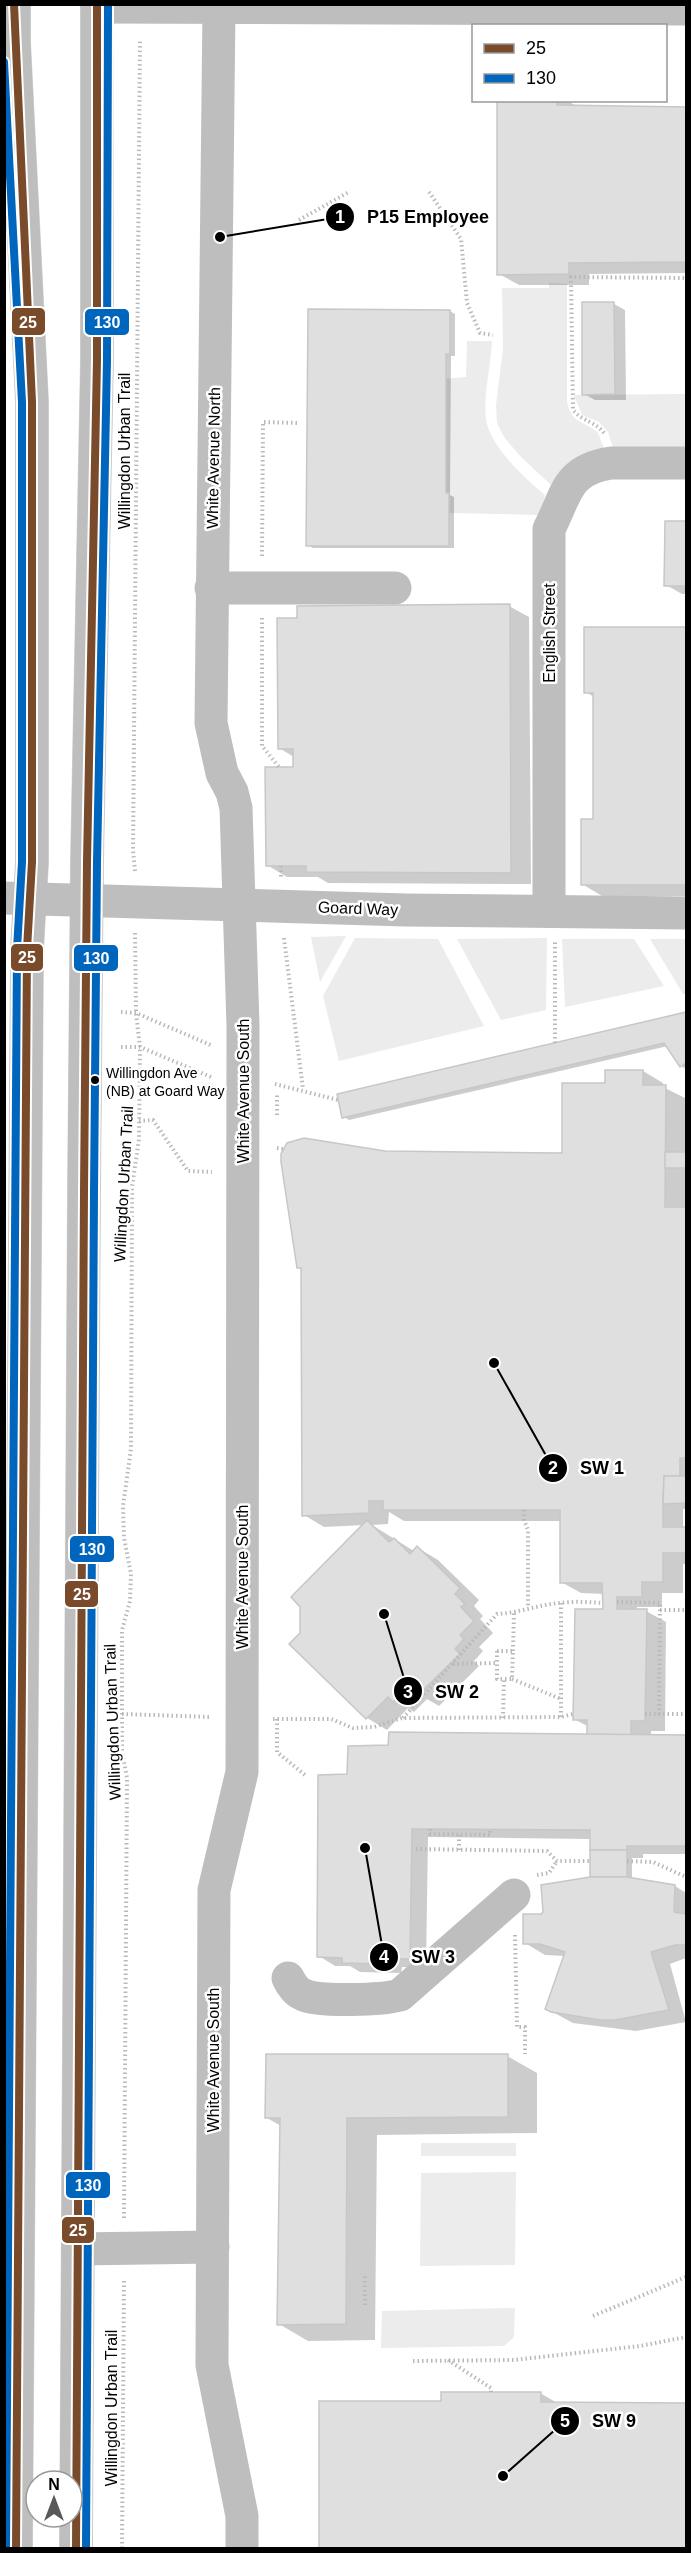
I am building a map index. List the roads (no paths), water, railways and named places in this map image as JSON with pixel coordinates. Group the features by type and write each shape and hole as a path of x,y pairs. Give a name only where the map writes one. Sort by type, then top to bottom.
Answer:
{"main road":[{"path":"14,4 14,231 32,402 32,862 17,898 27,949 12,1998 16,2548"},
{"path":"76,2548 87,901 97,360 98,6 687,9"},
{"name":"White Avenue North","path":"219,7 211,723 222,773 232,792 236,808 239,904"},
{"name":"English Street","path":"552,911 549,529 569,485 583,472 611,463 687,463"},
{"path":"211,588 395,588"},
{"name":"Goard Way","path":"17,898 687,913"},
{"name":"White Avenue South","path":"239,904 243,1071 242,1772 214,1890 212,2365 242,2516 242,2548"},
{"path":"288,1978 293,1988 305,1996 318,1998 387,1998 400,1995 514,1895"},
{"path":"78,2249 213,2247"}],"place":[{"name":"P15 Employee","path":"220,237"},
{"name":"Willingdon Ave (NB) at Goard Way","path":"95,1080"},
{"name":"SW 1","path":"494,1363"},
{"name":"SW 2","path":"384,1614"},
{"name":"SW 3","path":"365,1848"},
{"name":"SW 9","path":"503,2476"}]}
